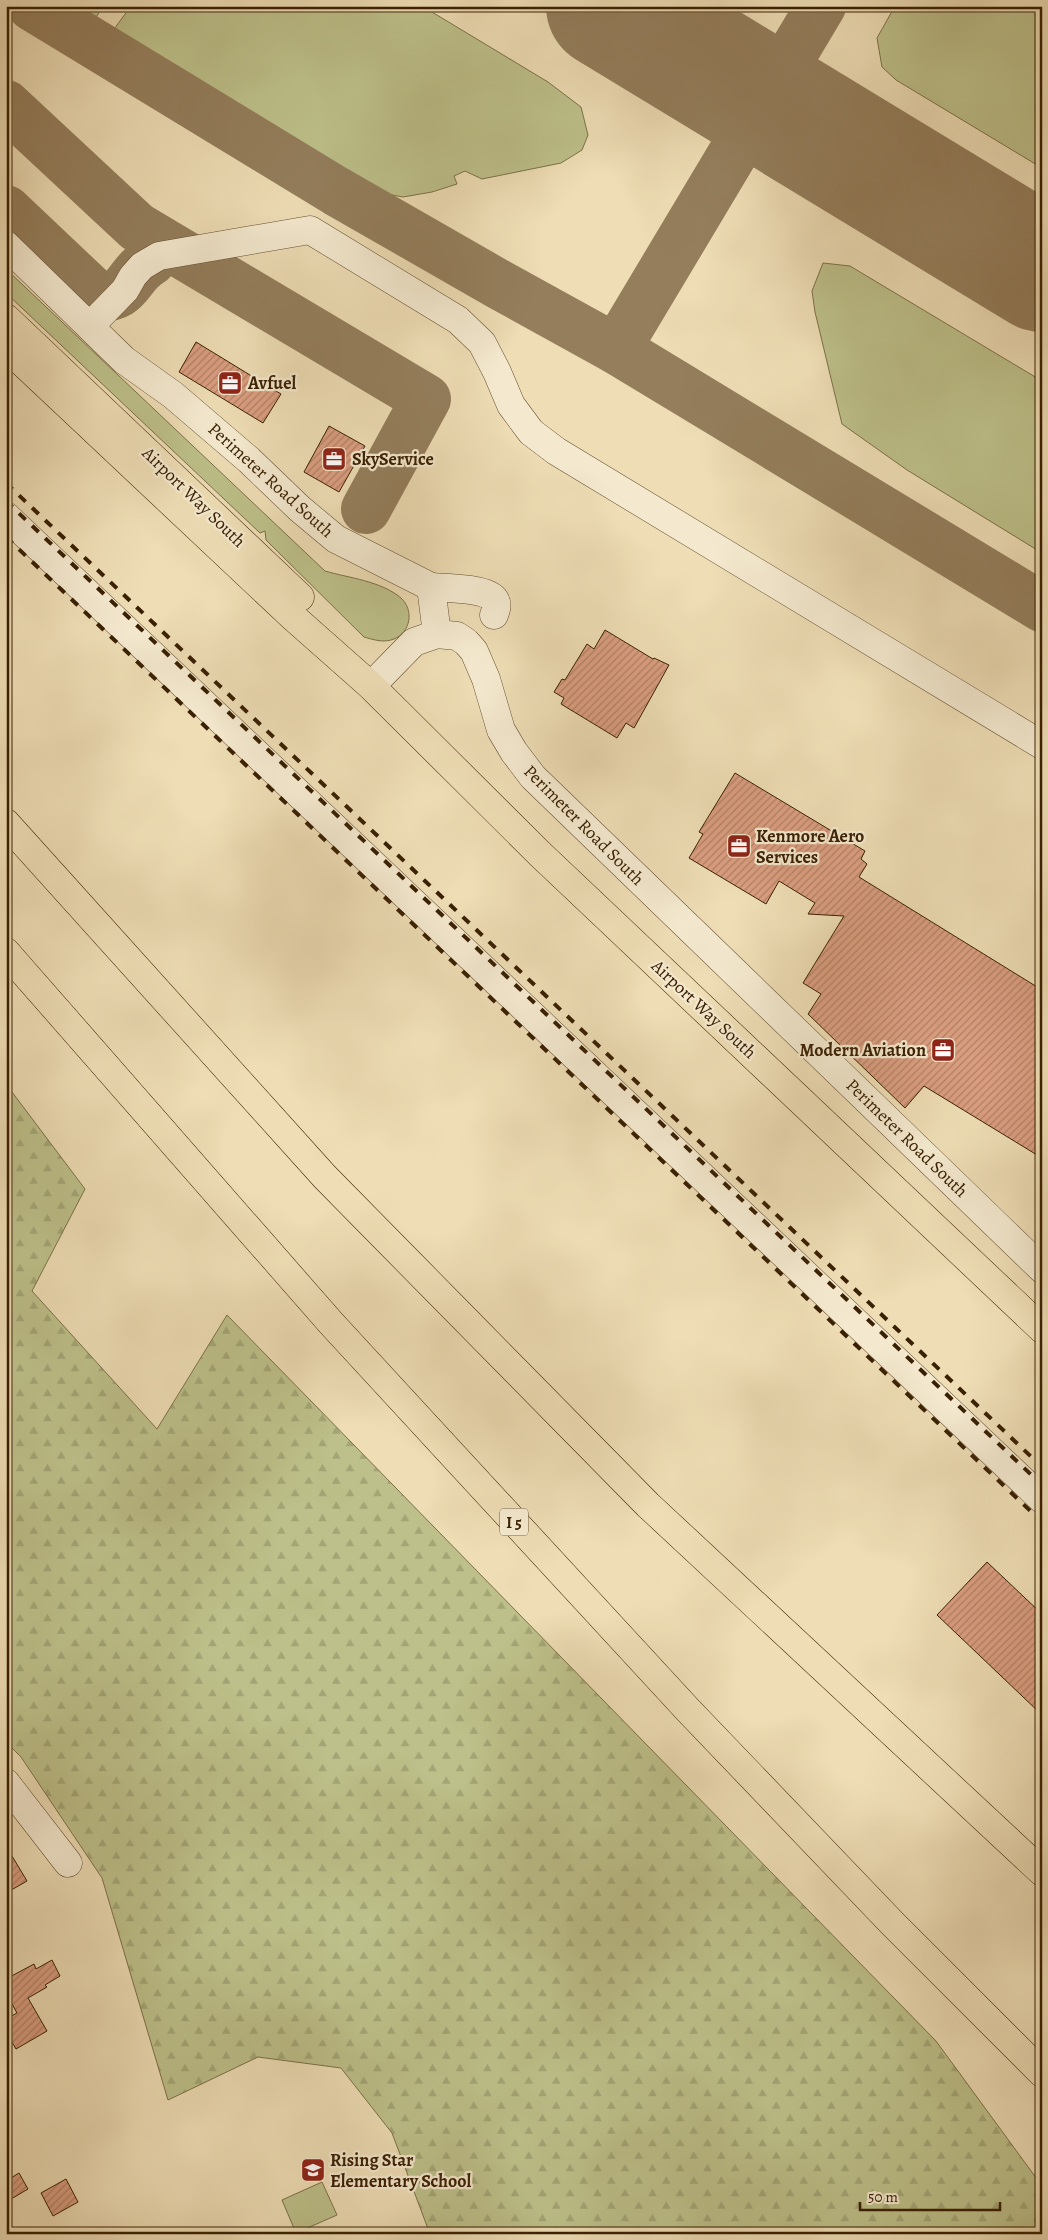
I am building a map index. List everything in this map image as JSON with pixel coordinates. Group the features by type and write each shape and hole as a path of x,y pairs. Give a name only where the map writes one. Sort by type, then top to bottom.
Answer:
{"main road":[{"name":"Airport Way South","path":"6,318 303,600 371,686"},
{"name":"Airport Way South","path":"6,347 293,617 371,686 540,854 1042,1329"},
{"path":"6,823 325,1177 648,1505 1042,1872"},
{"name":"I 5","path":"6,952 331,1323 688,1710 885,1916 1042,2073"}],"street":[{"path":"90,326 125,290 142,266 159,256 310,230 458,320 482,343 511,404 531,432 556,451 1042,745"},
{"name":"Perimeter Road South","path":"6,245 124,360 173,395 249,460 300,509 336,539 431,587 488,593 495,600 497,607 482,628 474,650 486,680 501,730 514,752 533,777 1042,1269"},
{"path":"6,516 1042,1499"},
{"path":"431,587 437,634"},
{"path":"371,686 414,642 437,634 457,636 482,628"},
{"path":"6,1783 68,1863"}],"green space":[{"path":"63,6 103,6 92,24"},
{"path":"131,6 422,6 548,82 581,107 588,135 582,150 561,163 482,179 465,171 454,176 457,184 432,192 403,197 366,190 109,36"},
{"path":"895,6 1026,6 1042,16 1042,168 896,80 882,67 877,38"},
{"path":"823,263 850,266 1042,381 1042,553 907,470 842,424 815,312 812,291"},
{"path":"6,269 325,571 374,584 393,592 401,598 408,608 409,620 400,636 386,641 364,637 266,540 265,531 260,533 6,293"},
{"path":"6,1084 85,1189 32,1291 157,1429 227,1315 936,2041 1042,2186 1042,2234 430,2234 392,2133 341,2068 258,2057 168,2100 102,1878 21,1757 6,1742"},
{"path":"322,2182 337,2215 296,2233 282,2200"}],"building":[{"name":"Avfuel","path":"196,342 281,394 263,423 179,372"},
{"name":"SkyService","path":"329,426 365,446 339,492 304,472"},
{"path":"605,630 653,659 669,665 634,728 626,723 617,738 561,704 564,698 554,692 562,679 565,680 587,644 594,649"},
{"name":"Modern Aviation","path":"735,773 865,851 861,859 867,864 859,877 1042,990 1042,1158 924,1086 905,1108 808,1014 821,994 803,983 844,916 808,914 815,903 779,881 766,904 689,858 703,834 699,832"},
{"path":"987,1562 1042,1614 1042,1715 937,1615"},
{"path":"6,1846 27,1881 6,1893"},
{"path":"52,1960 60,1976 45,1985 47,1987 28,1998 47,2031 16,2049 6,2032 6,2019 17,2013 6,1993 6,1979 34,1964 36,1969"},
{"path":"19,2173 28,2189 6,2202 6,2181"},
{"path":"66,2179 78,2202 53,2216 41,2193"}],"taxiway":[{"path":"32,6 336,191 616,349 1042,607"},
{"path":"616,349 821,6"},
{"path":"6,105 137,227 426,399 366,509"},
{"path":"6,210 97,296 116,294 127,285 143,266 151,261"}],"runway":[{"path":"609,6 1042,269"}],"railway":[{"path":"6,483 1042,1467"},
{"path":"6,501 1042,1485"},
{"path":"6,537 1042,1522"}],"place":[{"name":"Avfuel","path":"230,383"},
{"name":"SkyService","path":"334,459"},
{"name":"Kenmore Aero Services","path":"739,846"},
{"name":"Modern Aviation","path":"943,1050"},
{"name":"Rising Star Elementary School","path":"313,2170"}]}
